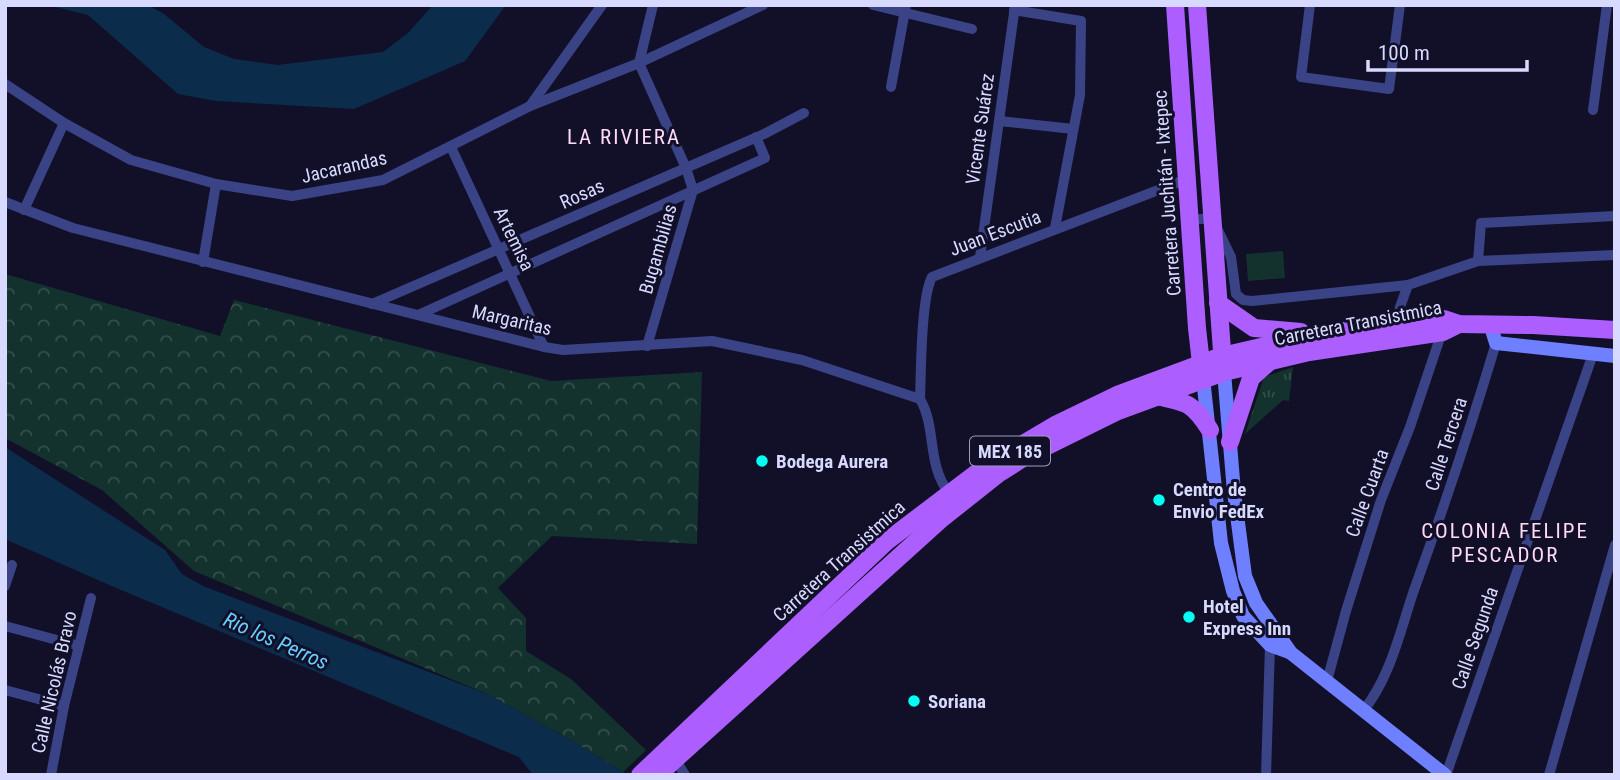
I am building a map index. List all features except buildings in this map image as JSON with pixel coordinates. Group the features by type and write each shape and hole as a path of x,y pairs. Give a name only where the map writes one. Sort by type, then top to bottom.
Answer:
{"main road":[{"name":"Carretera Juchitán - Ixtepec","path":"1175,5 1202,370"},
{"path":"1197,5 1223,364"},
{"path":"1218,303 1254,328 1318,334"},
{"path":"1161,378 1188,353 1196,308"},
{"name":"Carretera Transistmica","path":"1223,364 1271,361 1396,332 1449,325"},
{"name":"MEX 185","path":"1449,325 1533,325 1615,330"},
{"name":"Carretera Transistmica","path":"658,770 887,541 986,466 1056,424 1161,378 1202,370 1318,334 1396,332"},
{"path":"1230,442 1251,378 1271,361"},
{"name":"Carretera Transistmica","path":"658,770 675,759 934,525 998,474 1038,450 1118,411 1156,396 1202,370"},
{"path":"1156,396 1186,402 1197,410 1210,430"},
{"name":"MEX 185","path":"639,775 658,770"}],"street":[{"path":"530,106 602,5"},
{"path":"639,63 653,5"},
{"name":"Jacarandas","path":"5,84 64,123 131,160 216,184 292,196 383,180 530,106 639,63 763,5"},
{"path":"873,5 906,9 972,29"},
{"path":"1310,5 1301,77 1389,89 1400,5"},
{"path":"1593,110 1607,5"},
{"path":"1015,8 1081,21 1080,96 1055,228"},
{"name":"Vicente Suárez","path":"979,257 1015,8"},
{"path":"891,87 906,9"},
{"name":"Bugambilias","path":"639,63 686,168 693,190 647,346"},
{"name":"Rosas","path":"372,304 686,168 804,113"},
{"path":"999,121 1073,129"},
{"path":"23,211 64,123"},
{"path":"418,315 765,158 756,137"},
{"name":"Artemisa","path":"451,147 544,347"},
{"name":"Juan Escutia","path":"920,399 929,282 934,275 1187,179"},
{"path":"203,262 216,184"},
{"name":"Margaritas","path":"5,201 23,211 73,228 544,347 563,350 712,341 802,360 920,399"},
{"path":"1478,261 1481,223 1615,216"},
{"path":"1190,219 1212,218 1231,257 1236,294 1243,300 1252,301 1408,285 1478,261 1615,255"},
{"path":"1396,332 1408,285"},
{"path":"1490,324 1496,343 1615,356"},
{"name":"Calle Cuarta","path":"1327,681 1381,500 1449,325"},
{"name":"Calle Tercera","path":"1363,710 1377,693 1394,647 1466,443 1496,343"},
{"name":"Calle Segunda","path":"1446,775 1593,354"},
{"path":"1223,364 1245,576 1273,639 1266,775"},
{"path":"1202,370 1225,567 1243,616 1446,775"},
{"path":"920,399 927,411 932,454 939,481 949,493"},
{"path":"1549,775 1615,545"},
{"path":"5,586 12,565"},
{"name":"Calle Nicolás Bravo","path":"51,775 64,706 91,598"},
{"path":"5,626 79,646"},
{"path":"5,690 64,706"},
{"path":"675,759 685,775"}],"green space":[{"path":"1283,251 1285,278 1248,281 1246,254"},
{"path":"5,274 220,336 234,300 551,381 702,372 697,544 552,536 498,588 526,618 526,651 571,679 646,750 623,772 487,694 194,571 102,490 5,438"},
{"path":"1293,367 1289,401 1283,400 1245,434 1264,377"}],"water":[{"path":"47,5 148,5 164,14 204,47 234,59 278,65 383,52 408,33 433,5 506,5 465,61 354,109 216,101 178,94 88,15"},
{"name":"Rio los Perros","path":"5,447 165,550 182,574 203,586 487,694 628,775 533,775 519,757 5,539"}],"place":[{"name":"Bodega Aurera","path":"762,461"},
{"name":"Centro de Envio FedEx","path":"1159,500"},
{"name":"Hotel Express Inn","path":"1189,617"},
{"name":"Soriana","path":"914,701"}],"district":[{"name":"LA RIVIERA","path":"624,137"},
{"name":"COLONIA FELIPE PESCADOR","path":"1505,543"}]}
